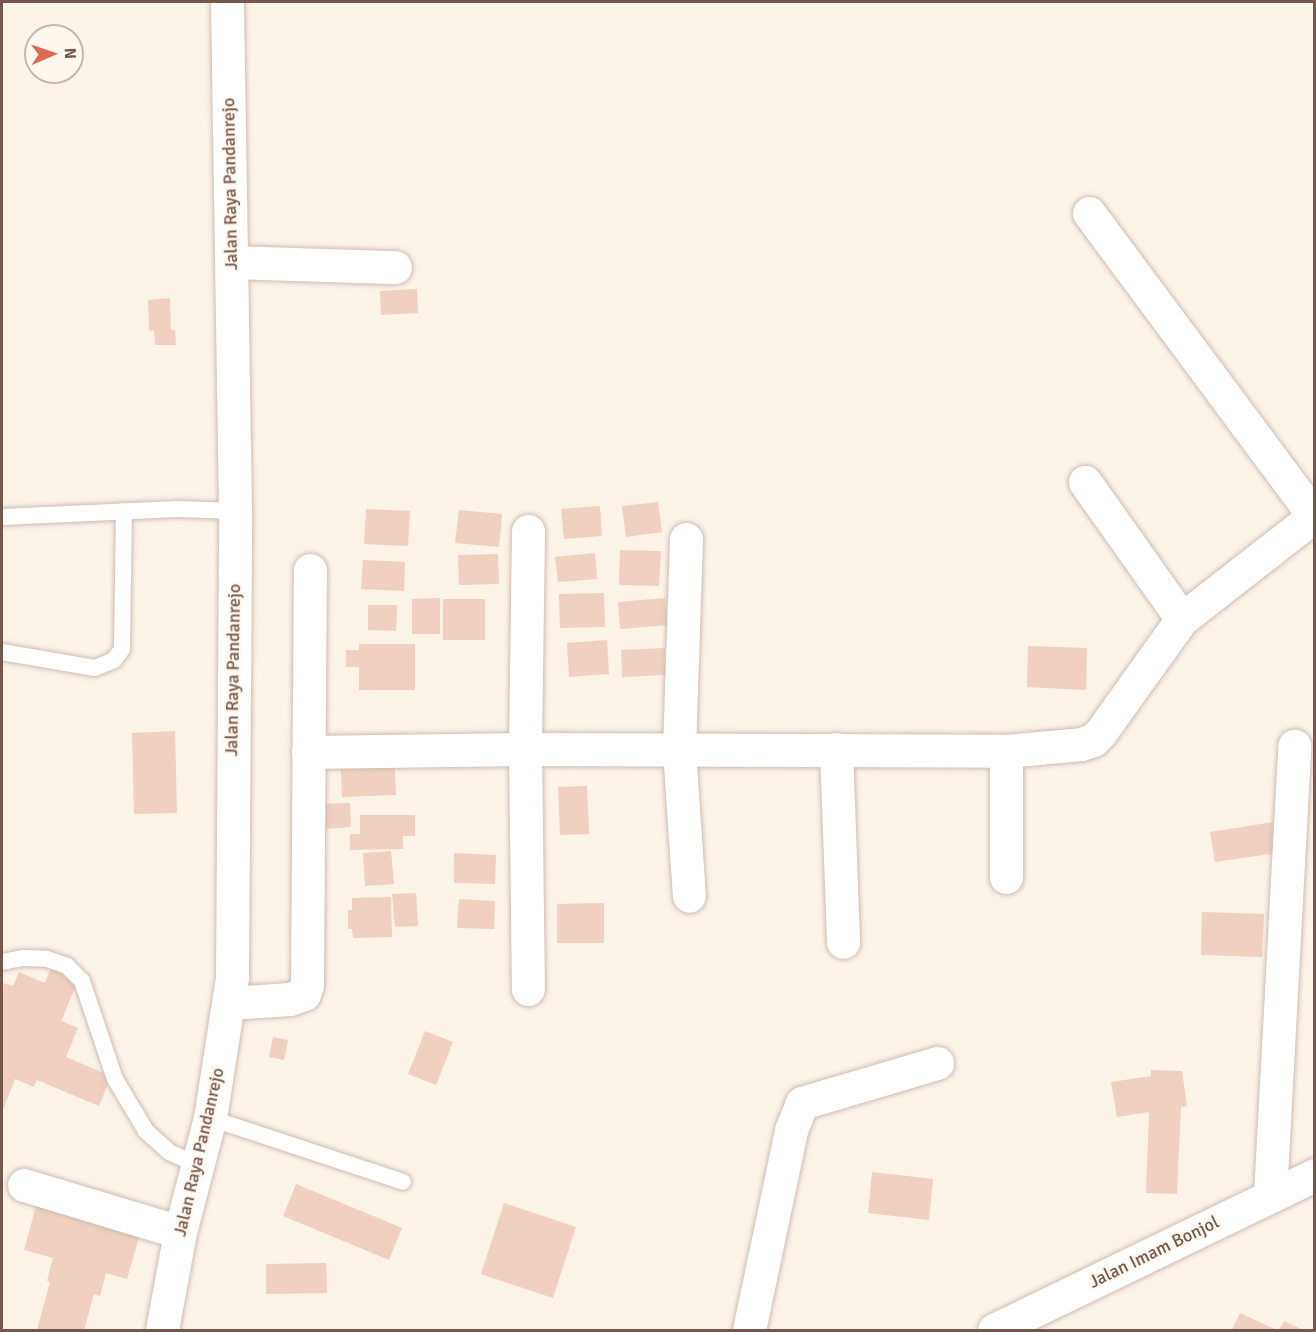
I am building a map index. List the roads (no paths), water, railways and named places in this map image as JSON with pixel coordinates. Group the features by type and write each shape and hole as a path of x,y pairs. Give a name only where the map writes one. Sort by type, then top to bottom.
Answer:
{"street":[{"name":"Jalan Raya Pandanrejo","path":"162,1330 180,1232 210,1118 230,1003 235,511 227,2"},
{"path":"309,752 836,748 1006,751 1081,744 1093,740 1182,619 1314,516 1089,213"},
{"path":"232,262 395,267"},
{"path":"1085,482 1182,619"},
{"path":"528,531 525,749 528,989"},
{"path":"686,539 679,750 689,896"},
{"path":"230,1003 290,999 304,994 307,985 310,570"},
{"path":"1270,1195 1294,746"},
{"path":"836,748 843,942"},
{"path":"1006,751 1006,877"},
{"path":"749,1330 791,1130 802,1102 937,1063"},
{"name":"Jalan Imam Bonjol","path":"994,1330 1314,1175"},
{"path":"24,1185 180,1232"}],"lane":[{"path":"2,517 124,511 235,511"},
{"path":"2,652 95,668 114,660 122,649 124,511"},
{"path":"2,962 23,958 47,958 67,966 82,981 115,1079 140,1122 169,1152 198,1165"},
{"path":"210,1118 402,1182"}]}
